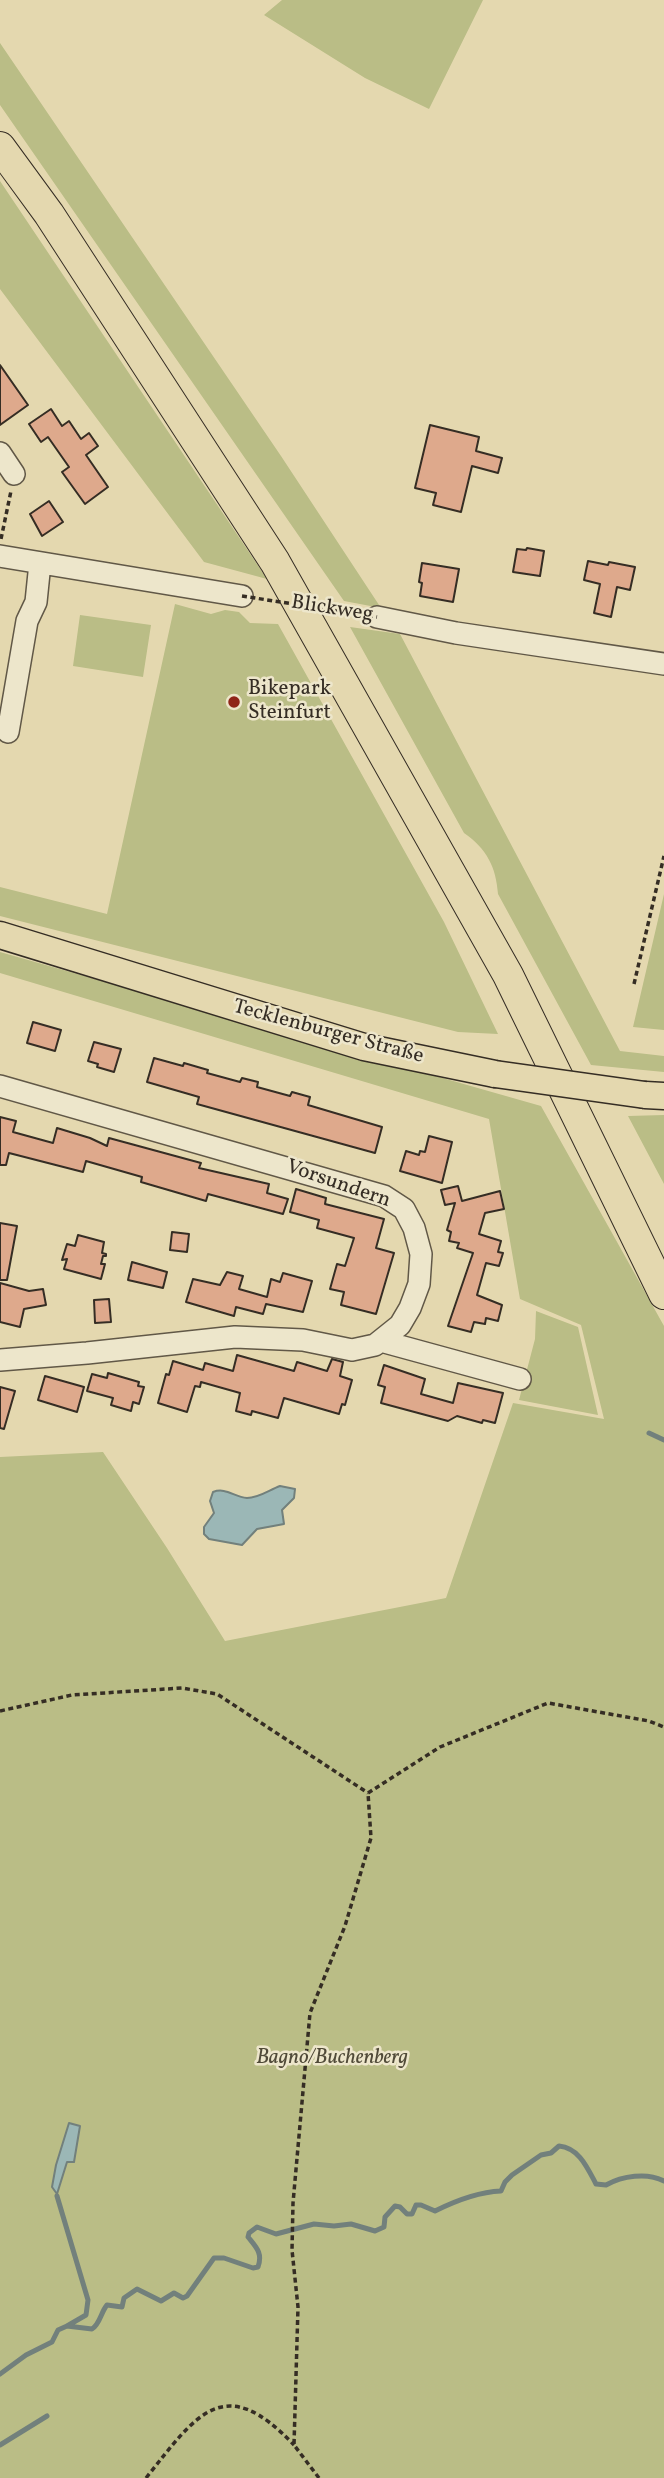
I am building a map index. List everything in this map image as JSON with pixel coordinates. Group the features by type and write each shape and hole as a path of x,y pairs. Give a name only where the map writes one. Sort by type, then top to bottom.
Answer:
{"highway":[{"path":"0,124 56,201 290,558 524,968 664,1251"},
{"path":"0,147 49,214 275,562 508,975 664,1294"}],"main road":[{"name":"Tecklenburger Straße","path":"0,935 364,1047 495,1074 654,1096"}],"street":[{"path":"0,453 14,474"},
{"path":"0,556 242,596"},
{"path":"8,732 27,621 36,602 40,563"},
{"name":"Blickweg","path":"377,617 456,633 664,664"},
{"name":"Vorsundern","path":"0,1086 372,1192 404,1209 414,1228 421,1254 419,1284 400,1325 381,1341"},
{"path":"0,1360 235,1337 303,1340 352,1350 381,1341 520,1379"}],"path":[{"path":"0,544 14,474"},
{"name":"Blickweg","path":"242,596 377,617"},
{"path":"634,984 664,856"},
{"path":"0,1711 72,1695 182,1688 217,1695 368,1793"},
{"path":"368,1793 440,1747 548,1703 649,1721 664,1727"},
{"path":"294,2445 298,2307 292,2250 293,2203 310,2013 345,1926 371,1838 368,1793"},
{"path":"146,2478 183,2432 216,2407 235,2405 255,2411 273,2423 319,2478"}],"green space":[{"path":"282,0 483,0 429,109 365,78 264,15"},
{"path":"0,43 381,608 344,601 0,105"},
{"path":"0,181 267,579 204,562 0,289"},
{"path":"175,604 211,614 225,610 239,612 250,623 278,624 444,922 498,1034 458,1032 0,916 0,887 107,914"},
{"path":"80,615 151,625 143,677 73,666"},
{"path":"350,627 400,634 620,1051 664,1056 664,1072 591,1065 498,894 489,859 479,845 464,833"},
{"path":"664,894 664,1030 633,1027"},
{"name":"Bagno/Buchenberg","path":"0,952 541,1106 664,1326 664,2478 0,2478 0,1457 103,1452 225,1641 446,1598 513,1403 604,1419 581,1325 520,1299 489,1119 0,973"},
{"path":"664,1115 664,1184 628,1116"},
{"path":"536,1311 578,1327 598,1415 519,1400 535,1339"}],"water":[{"path":"280,1486 295,1489 294,1498 282,1510 284,1524 257,1529 242,1545 209,1539 204,1534 204,1527 214,1513 210,1501 213,1492 226,1491 251,1498"},
{"path":"69,2123 80,2126 74,2162 67,2162 57,2194 52,2187"}],"building":[{"path":"0,365 28,405 0,425"},
{"path":"51,409 62,426 69,421 81,439 89,433 98,446 86,455 108,487 85,504 62,472 69,467 48,437 41,442 29,424"},
{"path":"430,425 479,437 476,451 502,458 498,473 472,466 461,512 433,505 436,493 415,488"},
{"path":"49,501 63,522 42,536 30,514"},
{"path":"517,549 544,551 540,576 513,572"},
{"path":"588,561 635,567 630,590 617,587 611,617 594,613 600,584 584,580"},
{"path":"422,563 459,569 453,602 420,596"},
{"path":"33,1022 61,1030 55,1051 27,1043"},
{"path":"94,1042 121,1049 114,1072 88,1061"},
{"path":"154,1058 183,1066 184,1063 240,1082 242,1078 258,1082 257,1087 290,1096 292,1092 310,1097 308,1105 382,1127 375,1153 197,1104 199,1097 147,1082"},
{"path":"0,1117 16,1121 13,1132 53,1143 57,1128 107,1146 109,1138 201,1163 199,1168 269,1184 267,1193 288,1199 283,1214 208,1194 206,1201 141,1182 142,1177 86,1161 83,1172 9,1153 6,1165 0,1165"},
{"path":"429,1136 452,1142 442,1183 400,1171 406,1151 419,1155 420,1151 425,1152"},
{"path":"458,1186 462,1201 500,1191 504,1209 485,1213 479,1234 501,1241 498,1252 503,1253 499,1266 486,1263 477,1295 502,1305 498,1321 486,1318 485,1324 474,1322 471,1332 448,1326 473,1253 457,1248 459,1243 449,1241 451,1232 447,1230 455,1203 445,1205 441,1190"},
{"path":"296,1189 326,1198 325,1204 384,1219 376,1248 394,1253 376,1314 341,1305 344,1292 330,1289 337,1264 345,1266 354,1238 317,1228 319,1220 290,1212"},
{"path":"0,1223 17,1226 7,1280 0,1280"},
{"path":"172,1232 189,1234 187,1252 170,1250"},
{"path":"78,1235 104,1242 102,1253 106,1256 103,1256 101,1264 105,1264 101,1279 64,1269 67,1259 62,1260 67,1244 75,1246"},
{"path":"132,1262 167,1272 163,1288 128,1280"},
{"path":"227,1272 243,1276 239,1289 267,1297 271,1279 280,1282 283,1273 312,1281 303,1312 266,1304 263,1314 236,1307 234,1316 186,1302 193,1279 220,1285"},
{"path":"0,1283 29,1291 43,1289 46,1305 24,1309 20,1327 0,1322"},
{"path":"109,1299 111,1322 95,1323 94,1300"},
{"path":"237,1355 294,1371 297,1362 327,1371 332,1359 343,1362 340,1376 352,1380 345,1405 342,1404 339,1414 284,1398 278,1418 252,1411 251,1415 236,1411 240,1393 201,1382 200,1387 195,1386 187,1412 158,1403 166,1374 169,1375 173,1361 203,1370 205,1363 233,1371"},
{"path":"384,1365 425,1379 421,1394 453,1403 458,1383 503,1393 495,1423 483,1420 482,1423 457,1416 448,1421 381,1403 385,1387 378,1385"},
{"path":"108,1373 139,1382 138,1386 144,1387 139,1404 133,1402 131,1411 111,1405 113,1398 87,1391 92,1374 107,1378"},
{"path":"45,1376 84,1387 77,1412 38,1400"},
{"path":"0,1387 15,1391 4,1429 0,1428"}],"waterway":[{"path":"649,1433 664,1440"},
{"path":"0,2374 26,2355 52,2342 58,2330 67,2326 92,2329 107,2305 122,2307 124,2298 137,2289 161,2301 174,2293 183,2298 214,2258 258,2267 259,2254 248,2237 257,2227 276,2234 314,2224 351,2224 375,2231 384,2227 385,2217 395,2206 407,2214 412,2214 416,2205 435,2211 467,2198 501,2191 512,2175 559,2146 577,2154 596,2184 606,2185 635,2176 664,2181"},
{"path":"57,2196 88,2300 86,2315 67,2326"},
{"path":"0,2445 47,2416"}],"place":[{"name":"Bikepark Steinfurt","path":"234,702"}]}
